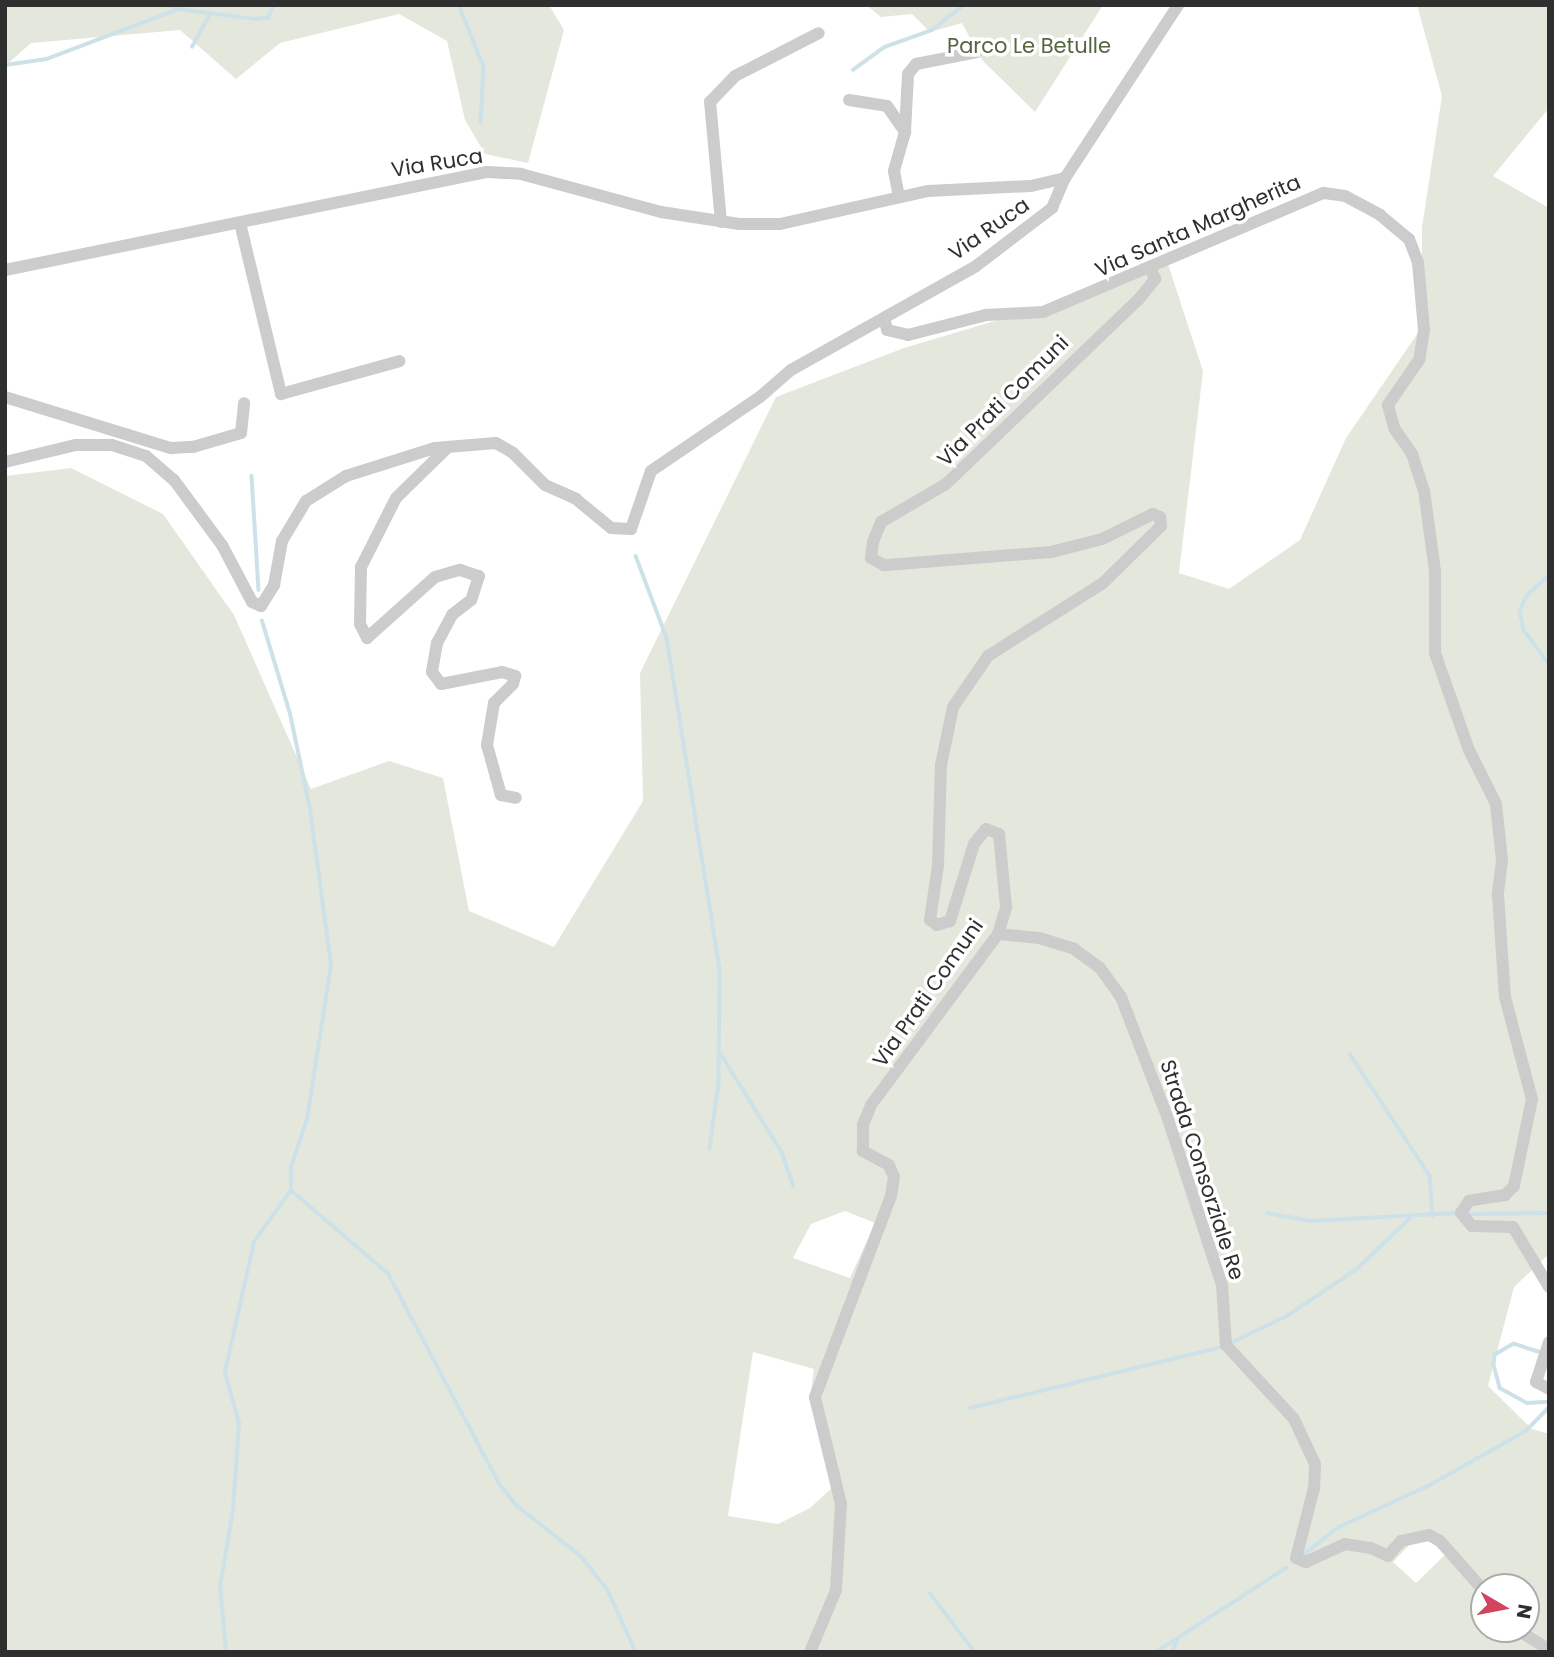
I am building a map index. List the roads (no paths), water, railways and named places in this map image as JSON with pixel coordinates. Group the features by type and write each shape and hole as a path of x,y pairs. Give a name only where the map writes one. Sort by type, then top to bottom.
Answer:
{"street":[{"name":"Via Ruca","path":"885,321 1016,237 1052,208 1065,178 1178,5"},
{"path":"721,222 710,102 735,76 819,33"},
{"path":"899,197 894,171 905,132 908,74 916,64 977,52"},
{"path":"849,100 887,106 905,132"},
{"name":"Via Ruca","path":"5,270 487,172 522,174 661,212 721,222 780,224 899,197 1031,186 1065,178"},
{"name":"Via Santa Margherita","path":"885,321 887,330 908,335 986,315 1043,312 1324,192 1345,196 1380,215 1409,239 1418,263 1424,330 1419,360 1388,405 1394,428 1412,454 1424,490 1435,571 1435,653 1469,750 1496,804 1502,860 1498,895 1504,997 1532,1099 1514,1186 1505,1195 1469,1201 1461,1213 1472,1226 1513,1227 1549,1287"},
{"path":"240,223 281,394 400,361"},
{"name":"Via Prati Comuni","path":"810,1652 835,1590 841,1504 815,1396 891,1196 894,1177 888,1165 863,1151 863,1125 871,1105 998,934 1006,907 999,834 986,829 974,844 950,921 937,925 930,920 938,865 941,765 953,707 988,656 1103,583 1157,533 1160,517 1153,514 1102,540 1033,556 923,559 884,565 871,558 873,542 881,522 946,484 1139,299 1155,279 1150,267"},
{"path":"5,462 76,445 111,445 146,456 174,480 222,545 252,602 261,606 274,585 282,541 306,501 346,476 447,448 496,443 513,453 545,485 576,499 611,528 631,529 651,471 760,397 791,370 885,321"},
{"path":"5,397 171,448 193,447 241,433 244,403"},
{"path":"447,448 396,498 361,567 360,624 368,638 377,634 435,577 460,570 479,576 471,600 452,615 438,643 432,673 441,684 502,672 515,676 513,684 495,703 487,745 501,795 516,798"},
{"name":"Strada Consorziale Re","path":"998,934 1039,938 1074,949 1100,968 1121,997 1167,1115 1222,1285 1226,1345 1294,1419 1312,1453 1314,1488 1296,1558 1306,1562 1345,1544 1371,1548 1388,1556 1401,1541 1429,1535 1440,1541 1470,1575"},
{"path":"1547,1346 1538,1364 1536,1382 1549,1389"}],"waterway":[{"path":"169,5 179,9"},
{"path":"5,65 47,59 179,9 255,19 268,18 274,5"},
{"path":"459,5 484,67 481,122"},
{"path":"853,70 885,47 932,30 964,5"},
{"path":"192,47 211,13"},
{"path":"252,476 259,590"},
{"path":"636,556 667,638 720,969 719,1084 710,1148"},
{"path":"1549,576 1527,596 1520,611 1524,630 1549,664"},
{"path":"226,1652 220,1586 233,1510 239,1424 225,1372 254,1242 291,1190 291,1167 307,1119 331,965 310,809 290,714 262,621"},
{"path":"721,1054 782,1152 794,1186"},
{"path":"1350,1054 1430,1176 1433,1216"},
{"path":"291,1190 388,1273 499,1483 516,1505 581,1556 608,1590 636,1652"},
{"path":"1267,1213 1311,1221 1454,1213"},
{"path":"1471,1214 1549,1213"},
{"path":"1229,1344 1287,1316 1357,1269 1410,1218"},
{"path":"1541,1353 1514,1344 1495,1355 1494,1365 1500,1388 1527,1403 1549,1402"},
{"path":"970,1408 1222,1347"},
{"path":"1302,1556 1339,1527 1430,1485 1526,1431 1549,1407"},
{"path":"1156,1652 1286,1568"},
{"path":"930,1593 975,1652"},
{"path":"1172,1652 1177,1641"}],"park label":[{"name":"Parco Le Betulle","path":"1029,46"}]}
